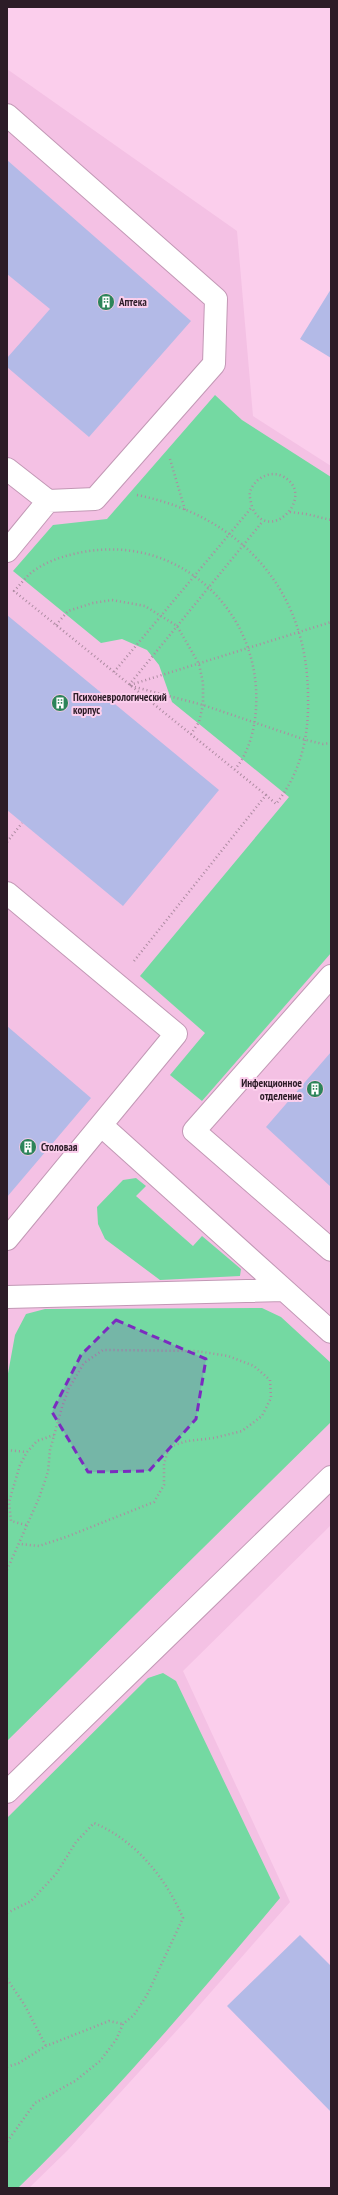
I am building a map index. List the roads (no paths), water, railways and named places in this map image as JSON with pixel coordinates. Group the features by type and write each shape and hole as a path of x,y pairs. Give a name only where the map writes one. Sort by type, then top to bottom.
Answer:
{"lane":[{"path":"7,115 216,299 214,364 95,499 48,501 7,469"},
{"path":"7,551 48,501"},
{"path":"7,893 176,1034 7,1239"},
{"path":"331,976 194,1131 331,1250"},
{"path":"101,1126 331,1332"},
{"path":"7,1297 284,1290"},
{"path":"7,1792 331,1477"}],"place":[{"name":"Аптека","path":"106,302"},
{"name":"Психоневрологический корпус","path":"60,703"},
{"name":"Инфекционное отделение","path":"315,1089"},
{"name":"Столовая","path":"28,1147"}]}
